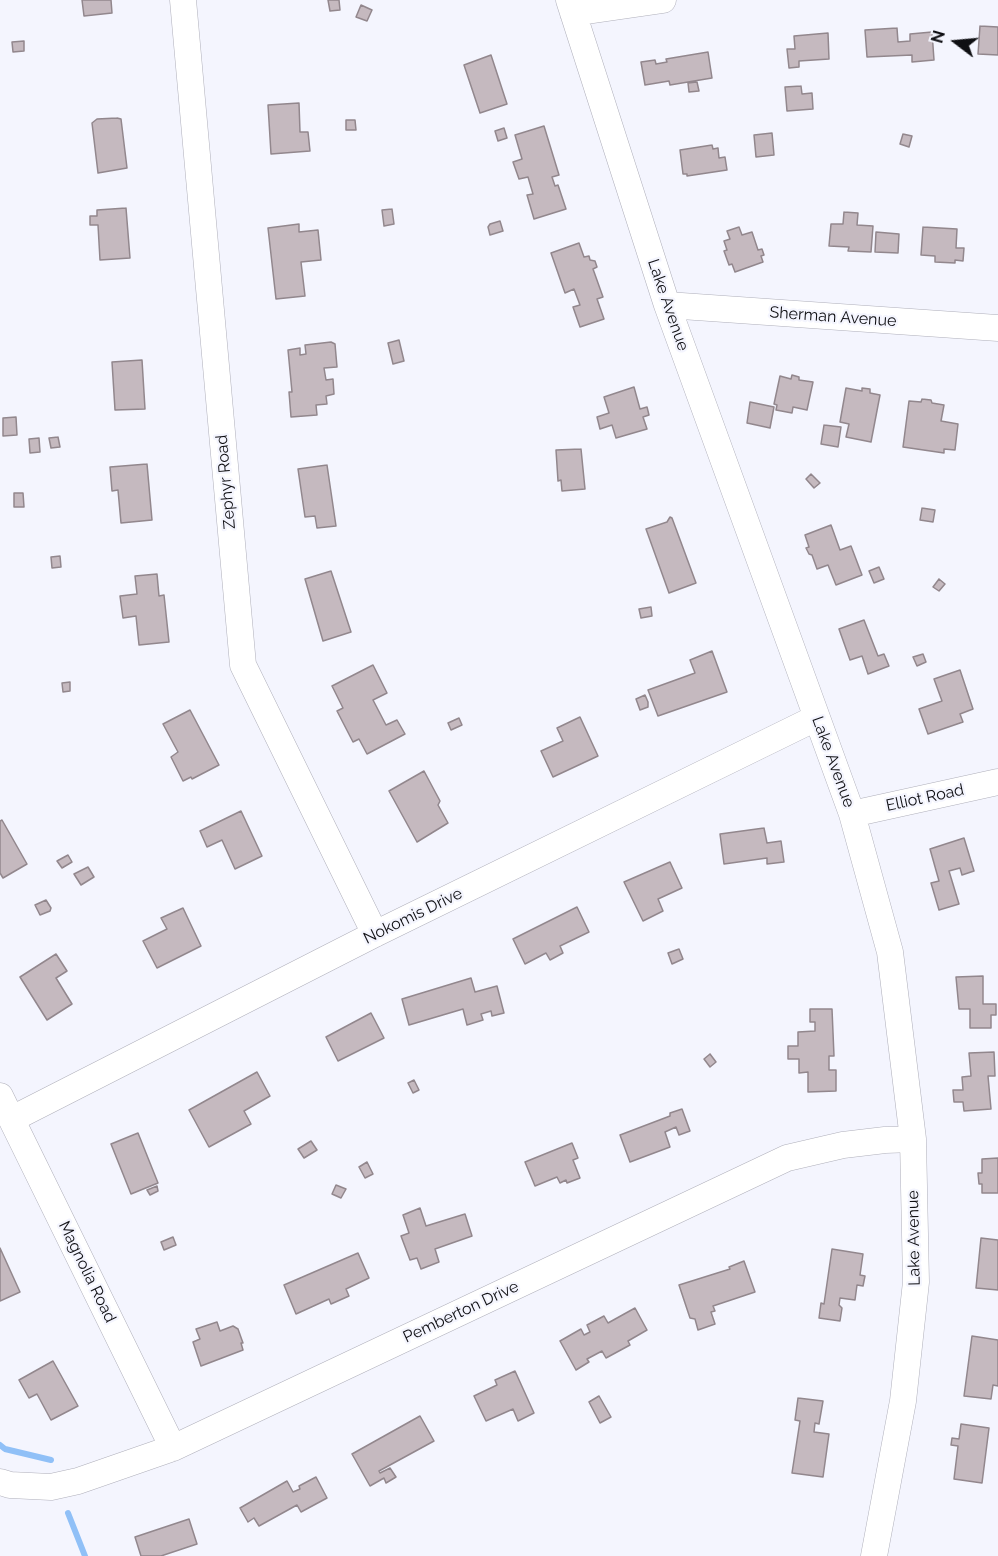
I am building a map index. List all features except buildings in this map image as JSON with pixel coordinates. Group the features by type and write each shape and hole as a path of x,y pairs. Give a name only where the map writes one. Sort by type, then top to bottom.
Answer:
{"street":[{"name":"Zephyr Road","path":"183,0 243,665 375,934"},
{"path":"571,6 663,0"},
{"name":"Lake Avenue","path":"571,6 667,305 852,814 890,952 913,1139 916,1282 903,1401 874,1556"},
{"name":"Sherman Avenue","path":"667,305 998,328"},
{"name":"Nokomis Drive","path":"12,1119 375,934 816,718"},
{"name":"Elliot Road","path":"852,814 998,782"},
{"name":"Magnolia Road","path":"0,1096 173,1448"},
{"name":"Pemberton Drive","path":"5,1484 51,1487 78,1481 173,1448 787,1158 843,1145 913,1139"}],"waterway":[{"path":"0,1445 5,1449 51,1460"},
{"path":"68,1513 85,1556"}]}
